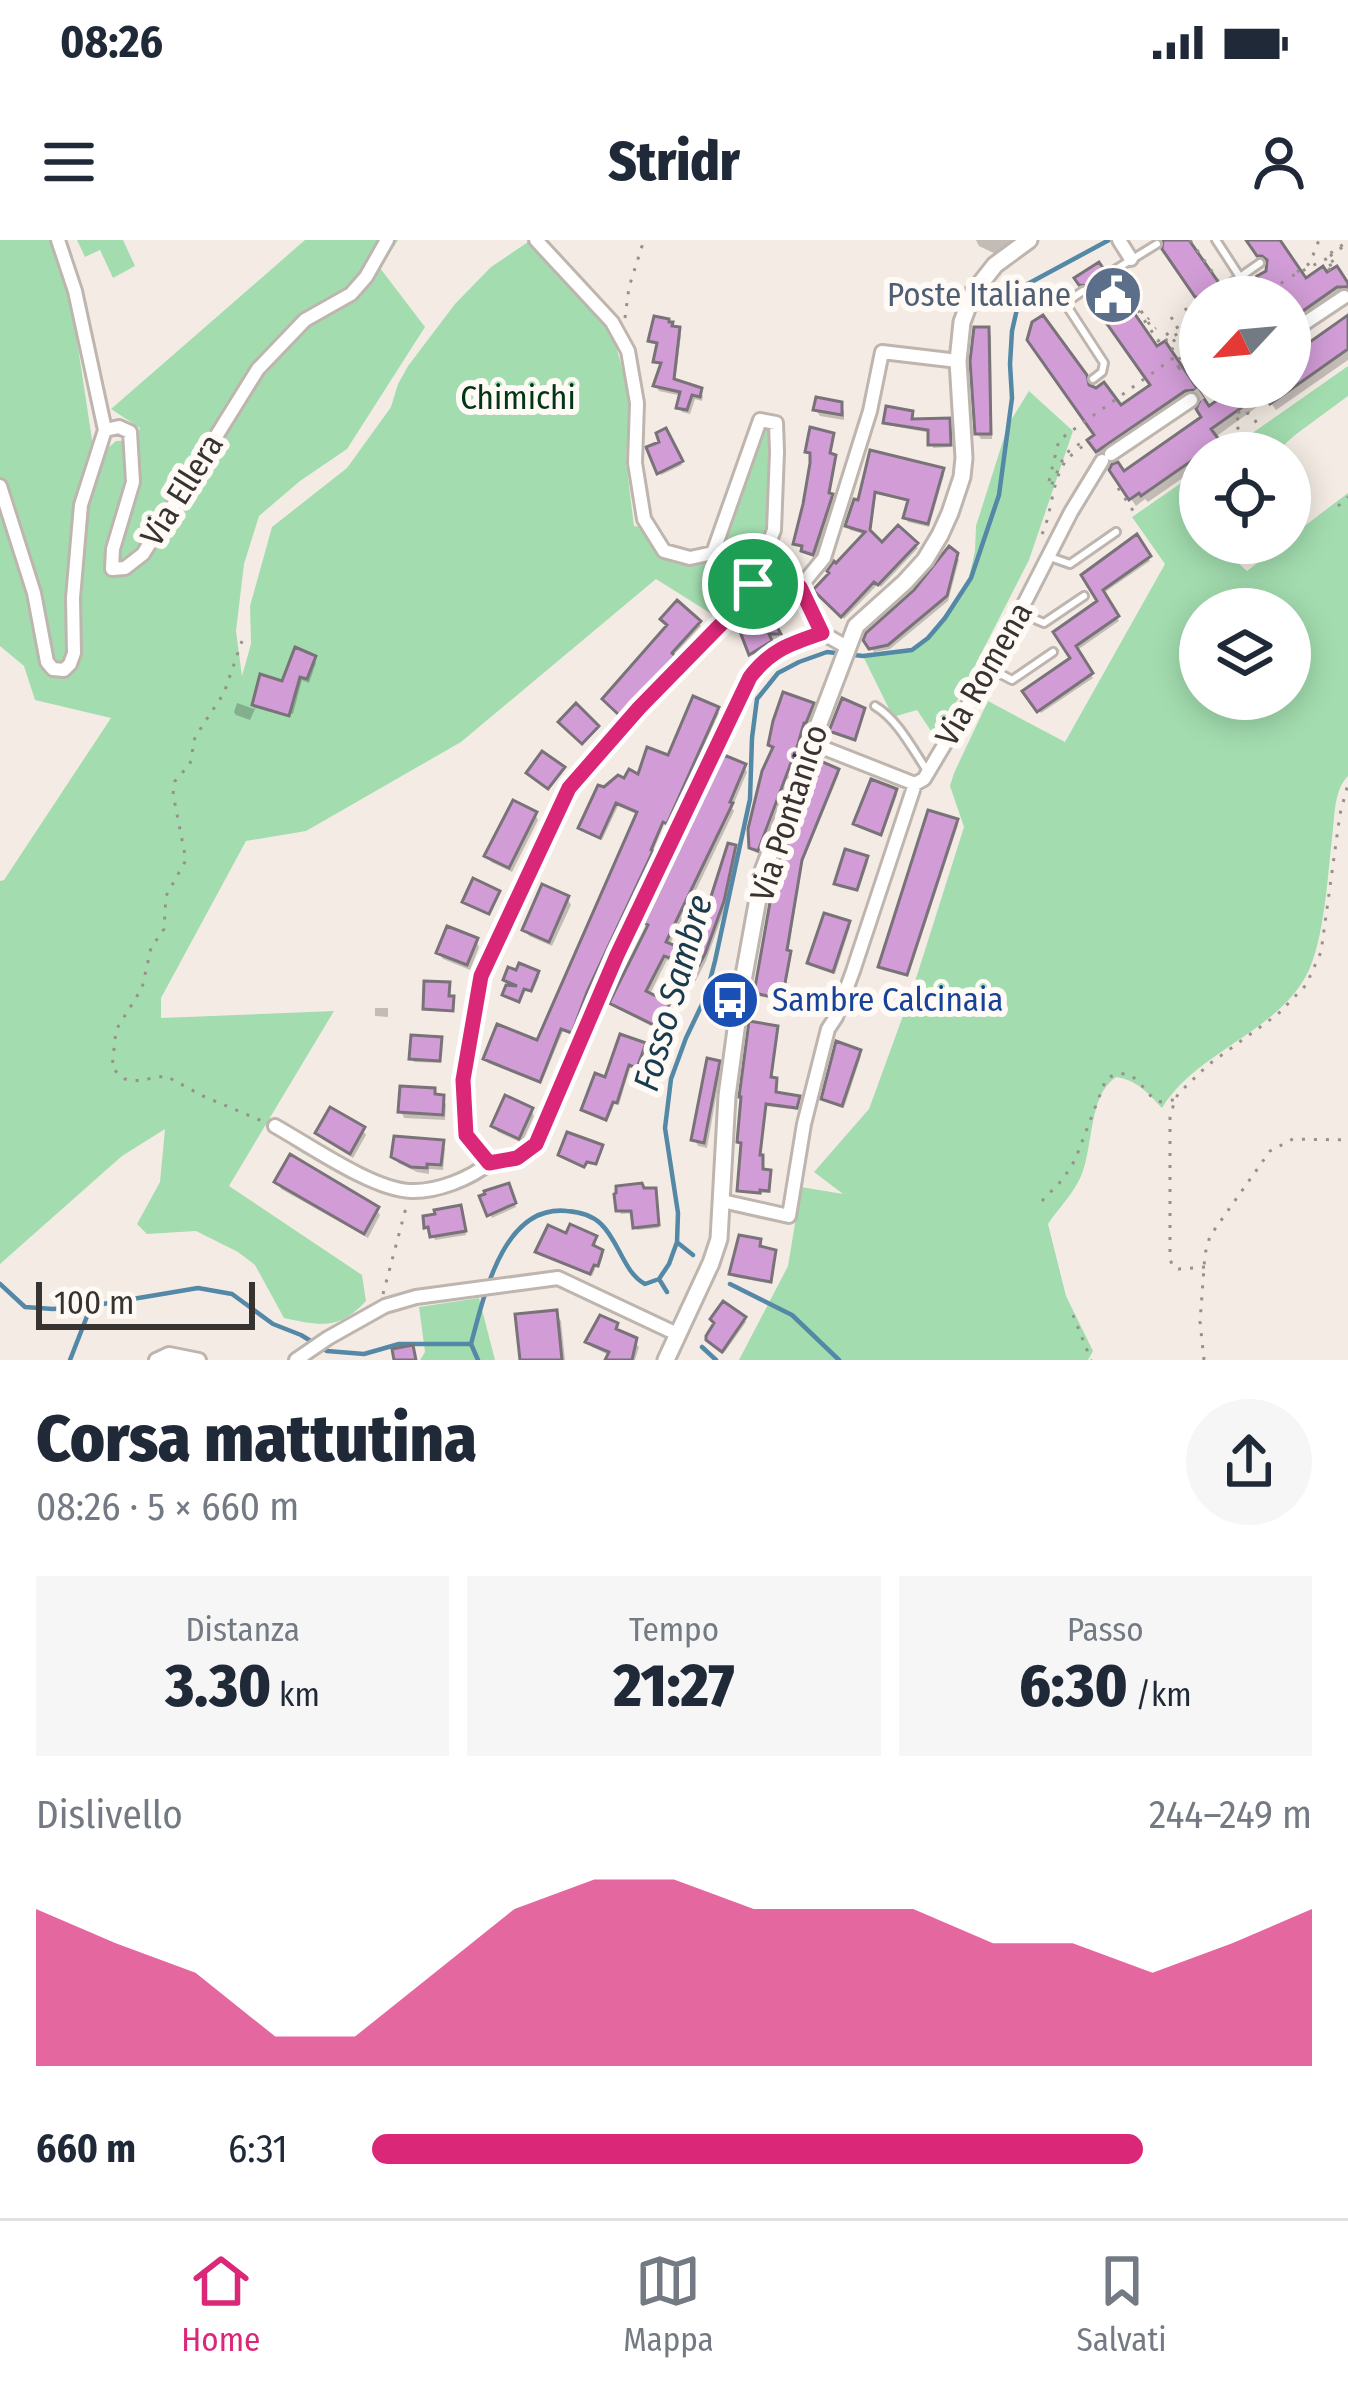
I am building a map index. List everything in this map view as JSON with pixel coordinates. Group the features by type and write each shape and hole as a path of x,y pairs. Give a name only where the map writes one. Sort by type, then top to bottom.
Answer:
{"street":[{"name":"Via Ellera","path":"58,240 75,291 105,430 130,432 133,482 113,549 112,569 125,568 143,554 258,369 304,320 351,294 387,240"},
{"path":"489,1163 466,1135 463,1080 481,976 569,788 734,611 753,584 774,530 778,452 776,423 760,420 712,553 690,558 664,551 644,519 635,464 637,403 628,351 613,322 536,240"},
{"name":"Via Pontanico","path":"666,1360 719,1239 727,1096 763,871 856,626 925,560 950,513 964,458 958,361 962,322 973,293 994,265 1029,240"},
{"path":"1311,319 1344,297"},
{"path":"800,587 824,558 872,404 882,352 958,361"},
{"name":"Via Romena","path":"915,784 928,772 989,669 1071,512 1107,457 1179,408"},
{"path":"0,486 34,593 47,662 60,671 67,668 74,653 81,505 105,430"},
{"path":"753,584 780,582 800,587"},
{"path":"800,587 822,633 846,649"},
{"path":"274,1126 374,1182 410,1191 464,1181 489,1163 517,1158 536,1144 617,955 750,677 766,656 822,633"},
{"path":"722,1201 789,1216 822,1050 915,784 811,743"},
{"path":"296,1360 379,1309 416,1297 558,1278 677,1334"},
{"path":"156,1360 170,1354 199,1360"}],"lane":[{"path":"1216,240 1239,276"},
{"path":"1108,274 1125,250 1157,244"},
{"path":"1241,276 1260,263"},
{"path":"1083,291 1065,303 1104,363 1094,379"},
{"path":"1050,556 1070,564 1116,532"},
{"path":"1020,613 1044,623 1084,596"},
{"path":"989,669 1012,680 1053,652"},
{"path":"875,706 899,730 928,772"}],"path":[{"path":"622,338 629,287 644,240"},
{"path":"1190,240 1215,276"},
{"path":"1292,276 1310,263 1319,240"},
{"path":"1292,276 1328,258 1332,264 1327,271 1335,265 1328,254 1348,242"},
{"path":"1171,317 1178,327 1162,338 1158,341 1117,281 1162,338 1167,341 1179,333"},
{"path":"1179,338 1169,344 1179,358"},
{"path":"1042,534 1068,457 1084,445 1065,454 1052,486 1048,485 1059,440 1177,355"},
{"path":"1235,408 1240,416"},
{"path":"1240,432 1234,424 1249,413 1261,428"},
{"path":"1118,488 1136,514"},
{"path":"1337,506 1348,497"},
{"path":"242,641 224,693 195,737 190,764 175,781 173,794 186,860 166,896 164,929 151,947 136,1000 116,1030 111,1059 112,1068 124,1079 166,1076 274,1126"},
{"path":"1205,1267 1179,1269 1170,1259 1170,1118 1175,1100 1208,1065 1278,1014 1306,985 1321,952 1348,784"},
{"path":"1042,1201 1075,1160 1106,1079 1125,1074 1147,1088 1155,1100 1175,1100"},
{"path":"1204,1360 1200,1322 1210,1236 1270,1151 1293,1139 1348,1140"},
{"path":"379,1309 410,1191"},
{"path":"1072,1315 1091,1360"}],"green space":[{"name":"Chimichi","path":"0,240 53,240 67,275 93,446 102,453 116,441 135,440 140,428 111,409 305,240 398,240 380,268 425,327 347,449 259,516 244,564 236,631 242,676 251,644 250,606 272,527 347,468 391,407 408,366 455,304 491,267 528,242 602,314 613,335 630,397 626,461 634,526 643,527 667,558 690,563 720,552 763,427 771,430 767,527 745,583 718,618 656,579 461,742 306,831 246,841 161,998 161,1018 334,1011 229,1186 362,1275 366,1301 338,1321 319,1324 284,1318 255,1265 238,1252 196,1231 147,1234 137,1224 160,1182 165,1129 122,1156 0,1264 0,881 111,718 35,700 24,666 0,646"},
{"path":"77,240 123,240 135,266 113,278 100,250 85,257"},
{"path":"1348,366 1348,396 1299,432 1254,432 1288,408 1311,408 1311,392"},
{"path":"1029,391 1073,431 1029,560 937,740 917,710 893,717 863,656 908,650 926,640 968,582 976,526 1008,425"},
{"path":"1179,485 1179,564 1239,564 1247,571 1256,564 1311,564 1311,521 1348,493 1348,776 1336,801 1322,925 1306,976 1275,1013 1194,1072 1162,1108 1136,1084 1116,1077 1107,1085 1096,1109 1081,1176 1048,1224 1066,1296 1093,1351 1088,1360 739,1360 788,1266 801,1187 843,1194 814,1172 869,1109 964,827 950,786 988,701 1065,742 1165,564 1132,517"},
{"path":"479,1298 495,1360 420,1360 425,1352 419,1307"}],"building":[{"path":"1163,240 1189,240 1214,276 1181,276 1162,249"},
{"path":"1246,240 1280,240 1305,276 1257,276 1266,271 1267,260 1257,256"},
{"path":"1099,262 1102,279 1112,281 1157,346 1165,341 1179,362 1179,395 1096,452 1087,440 1094,435 1027,340 1032,322 1043,315 1087,375 1089,385 1096,388 1104,382 1121,405 1150,385 1088,297 1088,286 1074,278"},
{"path":"1323,266 1327,272 1337,266 1348,283 1348,287 1337,287 1311,305 1309,276"},
{"path":"1348,315 1348,349 1311,375 1311,341"},
{"path":"654,316 680,327 674,379 702,388 700,397 692,395 687,410 676,408 680,392 653,386 661,363 653,362 657,343 648,341"},
{"path":"974,327 989,327 991,434 975,434 970,361"},
{"path":"816,397 842,402 842,415 813,410"},
{"path":"886,406 913,411 912,419 950,418 951,445 928,445 928,430 883,423"},
{"path":"1241,408 1211,429 1213,432 1180,432 1201,417 1196,409"},
{"path":"810,427 834,433 830,453 836,455 829,493 833,494 813,555 793,544 810,463 810,453 805,452"},
{"path":"666,428 683,461 657,474 646,447 659,442 656,433"},
{"path":"1179,432 1179,470 1129,500 1109,470 1118,462 1124,471"},
{"path":"870,450 944,468 928,524 903,518 908,500 875,492 870,530 882,542 898,525 918,543 841,617 813,590 834,561 865,532 845,526 854,499 858,500"},
{"path":"1137,534 1151,556 1103,590 1119,616 1076,646 1093,673 1037,712 1022,691 1070,658 1053,632 1097,601 1081,575"},
{"path":"949,546 958,553 947,596 888,645 869,649 863,640 866,633 914,590"},
{"path":"677,600 701,621 619,715 602,699 667,625 660,619"},
{"path":"768,611 781,634 769,634 772,641 749,655 739,629"},
{"path":"295,647 316,656 307,679 300,677 289,716 252,705 260,674 282,681"},
{"path":"783,692 814,703 758,851 749,848 748,829 773,747 768,745"},
{"path":"693,696 719,707 667,824 663,822 572,1033 561,1029 540,1082 483,1059 497,1024 537,1040 637,812 616,803 600,838 578,828 598,785 604,787 618,775 624,778 629,769 638,774 647,747 668,755"},
{"path":"842,698 865,708 855,740 829,731"},
{"path":"576,703 599,726 582,744 558,722"},
{"path":"542,751 565,767 548,789 526,773"},
{"path":"724,755 746,764 733,803 666,942 693,953 728,843 736,845 724,901 692,978 685,976 689,964 664,956 646,991 670,1003 658,1027 609,1003"},
{"path":"818,760 839,769 802,860 782,999 754,993 775,874"},
{"path":"871,779 897,789 881,835 853,824"},
{"path":"513,800 537,812 509,868 484,856"},
{"path":"928,810 958,819 907,975 878,967"},
{"path":"845,849 868,856 857,890 834,884"},
{"path":"473,878 500,891 489,914 462,902"},
{"path":"542,884 569,896 549,942 522,930"},
{"path":"824,913 850,921 833,972 807,963"},
{"path":"447,926 478,938 467,965 436,953"},
{"path":"519,963 539,971 531,991 524,989 519,1002 502,995 506,985 517,986 503,980 508,967 516,970"},
{"path":"424,981 450,982 453,1011 423,1009"},
{"path":"749,1021 778,1026 771,1077 777,1078 776,1092 800,1096 797,1108 766,1104 760,1155 763,1169 771,1170 769,1191 760,1193 737,1191 739,1097"},
{"path":"620,1034 646,1043 637,1068 629,1065 606,1120 581,1110 595,1073 605,1077"},
{"path":"411,1035 442,1037 440,1061 409,1059"},
{"path":"836,1041 861,1050 842,1106 821,1099"},
{"path":"707,1058 720,1061 704,1143 691,1140"},
{"path":"400,1086 435,1088 435,1094 444,1095 443,1115 398,1112"},
{"path":"505,1095 533,1108 519,1139 491,1126"},
{"path":"330,1107 365,1127 350,1154 315,1133"},
{"path":"567,1132 603,1145 596,1164 587,1162 584,1167 558,1155"},
{"path":"394,1136 444,1140 441,1165 411,1167 391,1157"},
{"path":"290,1154 379,1207 364,1234 274,1182"},
{"path":"509,1183 516,1203 487,1216 479,1196"},
{"path":"642,1183 644,1188 656,1188 659,1225 633,1228 631,1211 616,1211 614,1194 616,1186"},
{"path":"461,1205 466,1231 430,1237 423,1216"},
{"path":"570,1224 597,1236 593,1245 603,1250 590,1274 535,1252 548,1225 566,1233"},
{"path":"739,1235 761,1239 760,1246 776,1250 771,1282 729,1274"},
{"path":"723,1301 746,1317 722,1352 706,1336 714,1323 710,1319"},
{"path":"557,1310 562,1360 520,1360 515,1314"},
{"path":"600,1315 637,1338 632,1360 605,1360 609,1352 585,1342"},
{"path":"413,1345 416,1360 394,1360 392,1349"}],"waterway":[{"name":"Fosso Sambre","path":"478,1360 471,1344 490,1279 512,1237 527,1222 545,1213 590,1216 607,1231 645,1284 659,1279 669,1264 677,1242 678,1213 665,1128 671,1079 706,996 715,961 750,799 757,699 778,673 799,662 827,652 863,656 912,650 945,618 971,578 999,495 1012,398 1012,331 1022,287 1109,240"},
{"path":"678,1243 693,1255"},
{"path":"659,1279 667,1292"},
{"path":"0,1284 25,1307 91,1306"},
{"path":"730,1284 792,1315 839,1360"},
{"path":"70,1360 91,1306 198,1288 232,1294 273,1324 327,1351 364,1354 399,1344 470,1344"},
{"path":"702,1347 716,1360"}],"place":[{"name":"Poste Italiane","path":"1113,295"},
{"name":"Sambre Calcinaia","path":"730,1000"}],"route":[{"path":"780,582 800,587 822,633 766,656 750,677 617,955 536,1144 517,1158 489,1163 466,1135 463,1080 481,976 569,788 734,611 753,584 780,582"}]}
